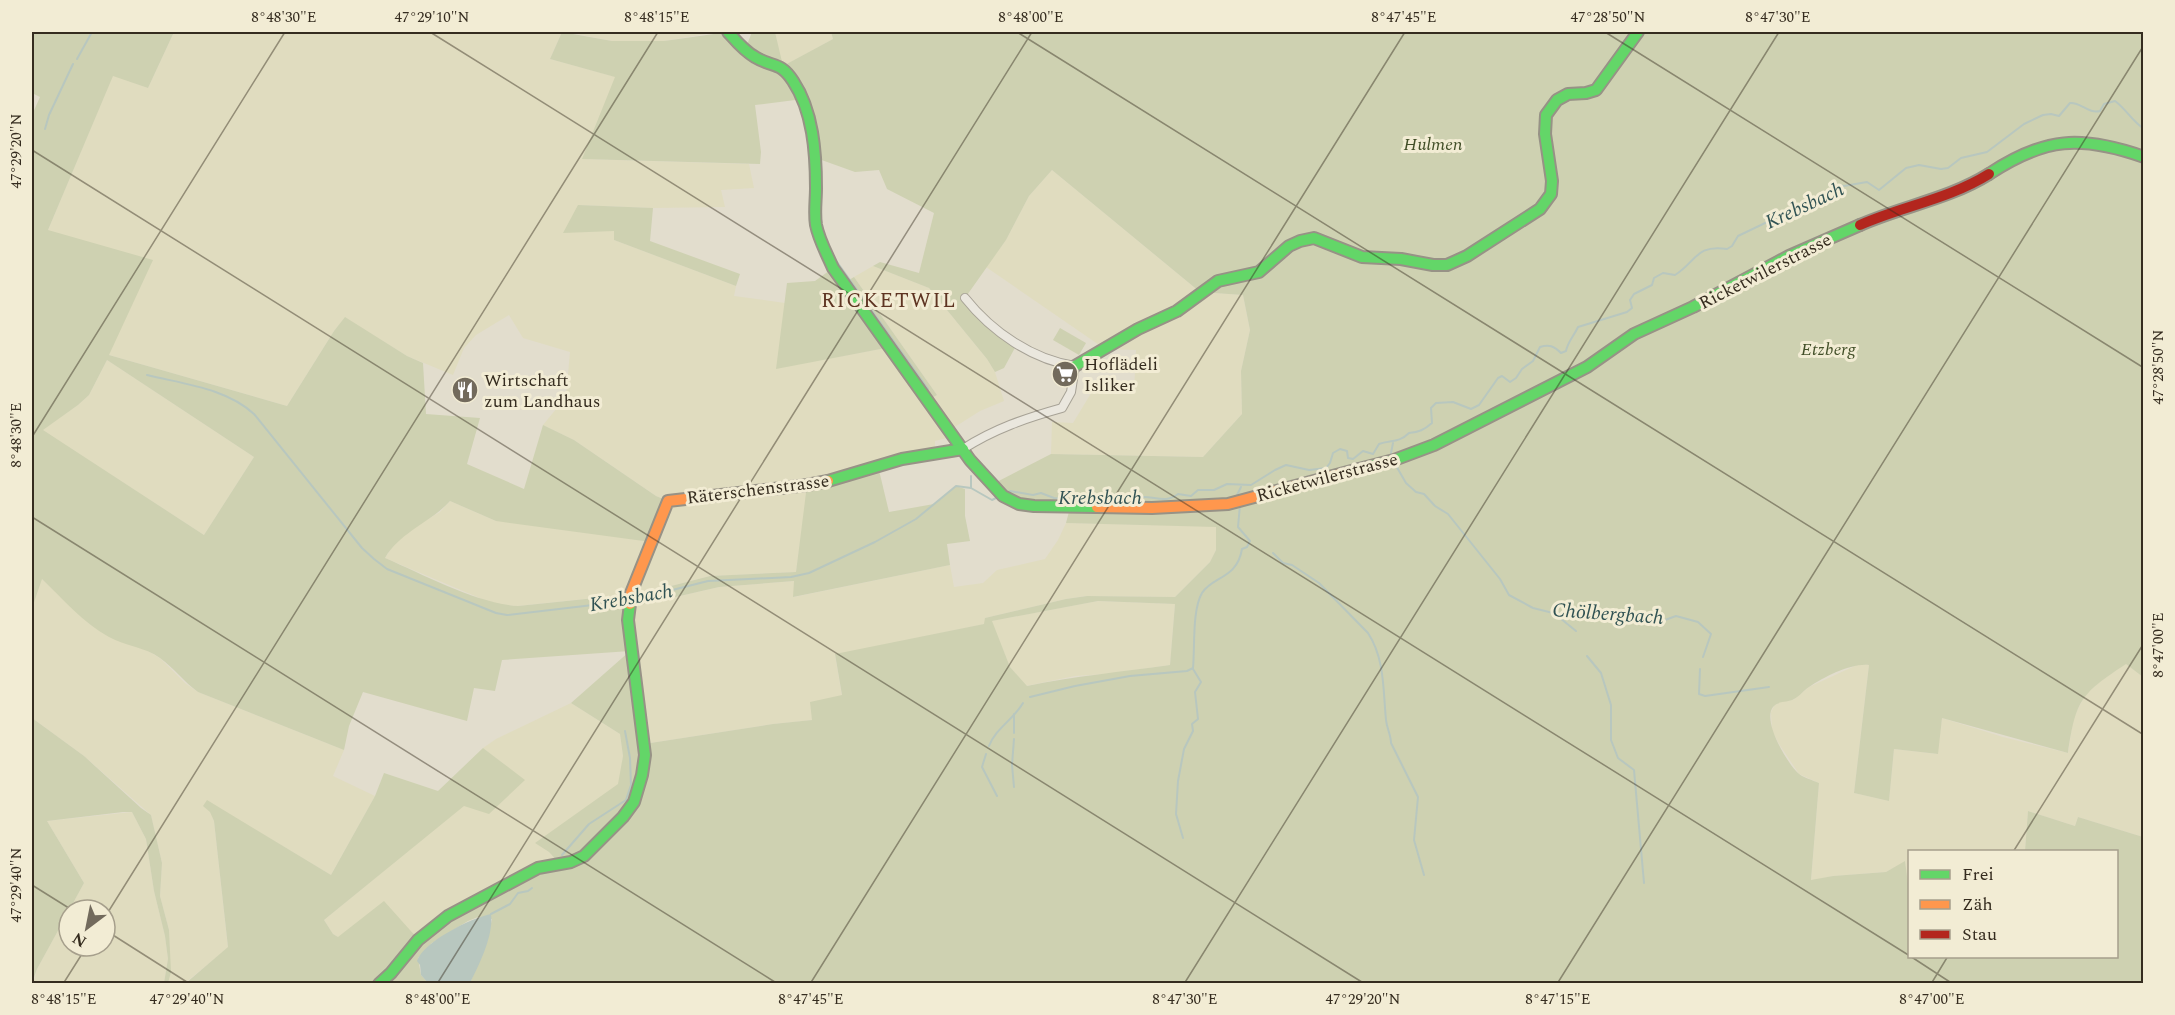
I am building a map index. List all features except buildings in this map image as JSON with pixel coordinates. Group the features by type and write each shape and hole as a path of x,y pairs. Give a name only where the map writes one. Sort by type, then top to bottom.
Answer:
{"street":[{"name":"Ricketwilerstrasse","path":"728,32 753,57 763,63 783,67 803,99 810,124 817,174 816,224 833,268 991,485 1003,496 1019,504 1050,507 1152,508 1228,504 1394,460 1434,445 1495,415 1587,367 1634,334 1693,307 1789,256 1876,218 1945,196 1974,183 2014,157 2039,147 2079,142 2118,148 2144,157"},
{"path":"965,298 996,329 1017,344 1048,360 1076,366 1138,329 1176,311 1218,280 1259,272 1289,246 1300,241 1314,238 1362,256 1447,265 1467,256 1540,209 1551,194 1552,181 1545,134 1546,115 1557,100 1568,94 1596,90 1638,32"},
{"path":"963,449 1010,423 1062,408 1068,401 1076,366"},
{"name":"Räterschenstrasse","path":"379,984 418,940 448,916 538,868 571,862 584,856 623,817 634,802 645,754 628,606 631,593 668,501 807,485 842,478 902,459 963,449"}],"shaded area":[{"path":"174,32 562,32 550,59 616,77 583,159 749,164 754,188 721,190 725,207 653,208 578,205 614,231 614,240 736,286 734,296 785,303 777,368 891,347 928,400 937,395 854,277 873,266 929,288 987,359 995,372 1004,401 980,411 950,430 954,436 935,441 935,454 808,485 796,572 710,576 644,593 517,606 501,605 482,599 385,558 395,543 416,526 440,512 450,501 496,521 667,501 656,496 574,440 543,425 566,397 570,352 523,338 509,315 476,335 464,348 453,375 407,356 345,318 334,331 287,406 109,355 48,230 113,75 148,88"},
{"path":"566,32 718,32 664,41 612,41"},
{"path":"775,32 831,32 833,39 782,67"},
{"path":"1052,170 1200,292 1243,295 1250,330 1241,371 1242,414 1203,457 1051,454 1052,422 1073,423 1093,390 1134,392 1136,350 1105,349 986,267 1006,240 1029,196"},
{"path":"107,360 254,457 204,535 42,430 89,395"},
{"path":"1066,523 1216,526 1216,550 1210,562 1175,597 1087,596 1066,599 985,618 985,624 835,655 842,696 813,720 644,744 631,651 632,607 719,587 795,581 794,597 950,565 954,587 983,583 997,570 1045,559"},
{"path":"41,578 91,625 147,650 161,659 185,683 198,692 344,750 333,776 375,796 331,875 207,801 214,821 228,948 185,983 168,983 169,930 160,896 162,863 151,815 84,756 32,718 32,608"},
{"path":"1098,601 1175,604 1170,665 1075,676 1026,686 1010,667 991,621"},
{"path":"2126,663 2143,677 2143,837 2078,817 2075,826 2028,811 2025,850 1908,850 1908,890 1905,862 1886,872 1833,876 1811,881 1819,783 1799,774 1772,730 1771,712 1774,706 1781,701 1793,700 1809,687 1859,664 1869,665 1854,793 1889,801 1894,749 1937,754 1942,718 2003,737 2068,753 2073,719 2085,695"},
{"path":"571,703 620,734 623,756 619,784 536,843 560,864 418,940 338,937 333,934 324,920 464,805 524,780 483,748 496,739"},
{"path":"132,812 146,839 154,891 165,936 168,959 164,983 33,984 37,969 57,932 57,958 117,958 117,898 76,898 84,883 47,821"},
{"path":"491,914 488,940 470,983 428,983 421,975 417,961 428,946 472,920"}],"green space":[{"name":"Etzberg","path":"32,32 174,32 148,88 113,76 48,230 153,260 109,355 287,406 345,317 407,356 423,363 426,414 480,418 467,464 524,489 543,425 574,440 656,496 668,501 651,542 496,521 450,501 434,516 399,541 385,558 450,587 485,600 518,606 644,593 710,576 796,572 807,485 878,466 889,512 934,504 956,486 965,489 965,516 970,541 947,544 950,565 793,597 794,581 719,587 628,606 644,744 812,720 810,702 842,695 835,654 984,624 985,618 1066,599 1087,596 1175,597 1210,562 1216,550 1216,527 1066,523 1070,508 1034,506 991,485 1051,454 1203,457 1242,414 1241,371 1250,330 1243,295 1200,292 1052,170 1029,196 1006,240 965,298 1017,344 1004,368 995,372 929,288 873,266 880,262 919,273 934,213 887,189 879,170 855,172 816,158 803,99 755,105 761,152 760,164 582,159 615,77 550,59 562,32 612,41 664,41 728,32 745,50 752,32 775,32 783,66 833,39 831,32 2143,32 2143,677 2126,664 2090,691 2078,709 2068,753 1942,718 1938,754 1894,749 1889,801 1854,793 1869,665 1846,668 1830,675 1794,699 1775,705 1770,713 1777,742 1793,768 1805,778 1819,783 1811,880 1886,872 1905,861 1908,884 1908,958 2118,958 2118,850 2025,850 2028,811 2075,826 2078,817 2143,837 2143,983 470,983 487,941 492,919 478,917 432,943 418,958 421,975 428,983 186,983 228,947 214,821 210,812 203,806 207,800 331,875 375,796 384,773 438,791 483,748 525,780 489,814 464,806 324,920 333,934 338,937 384,901 418,939 448,916 559,863 549,852 535,843 618,784 623,756 620,734 571,703 630,651 502,660 495,691 474,688 467,721 363,692 349,726 344,750 198,692 154,654 115,640 91,625 42,579 32,608 32,115 40,97 32,93","holes":["107,360 254,457 204,535 43,430 89,395","1098,601 1175,604 1170,665 1027,686 1010,667 992,621"]},
{"path":"578,205 653,208 650,241 740,274 736,286 614,240 614,231 563,233"},
{"path":"833,268 844,283 854,277 937,395 928,400 891,347 776,369 787,283 815,281"},
{"path":"1060,328 1086,343 1079,355 1053,340"},
{"path":"32,718 84,756 151,815 162,863 160,896 169,930 171,972 168,983 164,983 168,959 146,839 132,812 123,812 47,821 84,883 76,898 57,898 57,932 32,983"}],"waterway":[{"path":"77,59 92,32"},
{"path":"45,129 49,115 73,64"},
{"name":"Krebsbach","path":"1005,494 1010,491 1033,495 1041,493 1054,498 1074,500 1083,497 1099,499 1107,493 1138,500 1141,497 1169,499 1178,494 1191,496 1198,490 1214,490 1227,484 1251,485 1286,465 1309,470 1326,468 1333,453 1340,449 1347,451 1348,458 1353,459 1363,451 1373,454 1379,444 1398,440 1432,423 1431,408 1436,403 1453,402 1471,409 1479,405 1498,378 1502,376 1510,382 1516,378 1522,369 1533,361 1540,347 1551,346 1561,353 1566,351 1578,327 1627,312 1632,308 1630,300 1634,294 1652,285 1654,278 1663,273 1675,275 1697,255 1709,249 1727,249 1732,246 1738,236 1803,205 1820,201 1837,185 1867,182 1879,190 1906,168 1919,165 1948,168 1961,158 1987,152 2024,124 2043,115 2059,116 2070,103 2078,104 2088,110 2100,111 2104,104 2115,101 2144,129"},
{"path":"837,262 928,389"},
{"name":"Krebsbach","path":"147,375 189,384 231,398 243,405 254,414 362,548 387,569 496,613 507,615 627,601"},
{"name":"Chölbergbach","path":"1391,453 1393,443"},
{"name":"Chölbergbach","path":"1395,464 1406,483 1416,492 1424,494 1435,506 1448,514 1500,579 1509,595 1533,608 1553,613 1599,613 1665,620 1676,616 1698,622 1711,634 1703,657"},
{"path":"971,476 971,488"},
{"name":"Krebsbach","path":"633,600 708,581 791,577 809,573 875,542 916,519 956,486 971,488 992,500 1000,496"},
{"path":"1237,495 1241,487"},
{"path":"1030,697 1130,676 1187,671 1193,668 1195,619 1202,593 1212,583 1230,572 1239,559 1242,549 1247,547 1250,541 1238,527 1240,505"},
{"path":"1273,553 1283,563 1292,565 1319,583 1368,633 1374,643 1380,664 1391,743 1418,797 1414,840 1424,875"},
{"path":"1555,614 1576,631"},
{"path":"1587,656 1601,673 1611,705 1611,740 1618,758 1634,770 1644,883"},
{"path":"1183,838 1176,814 1178,781 1184,749 1193,731 1192,724 1198,719 1195,692 1201,682 1193,669"},
{"name":"Chölbergbach","path":"1700,669 1699,694 1705,696 1769,687"},
{"path":"989,746 996,734 1023,703"},
{"path":"1014,714 1014,733"},
{"path":"562,855 589,824 626,800 631,785 630,758 625,731"},
{"path":"1014,739 1012,765 1014,787"},
{"path":"986,754 982,767 997,796"},
{"path":"491,914 510,904 518,893 532,888"}],"traffic: fast":[{"path":"728,32 751,55 784,70 800,93 809,119 814,146 816,225 833,268 970,460 1003,496 1019,504 1097,507"},
{"path":"1075,366 1138,329 1177,311 1218,281 1259,272 1289,246 1300,241 1314,238 1362,257 1401,259 1433,265 1447,265 1467,256 1540,209 1551,194 1552,181 1545,134 1546,115 1557,100 1568,94 1596,90 1638,32"},
{"path":"1989,174 2028,153 2064,143 2101,145 2144,157"},
{"path":"1359,469 1394,460 1434,445 1587,367 1634,334 1693,307 1789,256 1860,225"},
{"path":"828,481 902,459 963,449"},
{"path":"379,984 418,940 448,916 538,868 571,862 584,856 623,817 634,802 645,755 628,620 630,604"}],"traffic: slow":[{"path":"1097,507 1152,508 1228,504 1359,469"},
{"path":"630,604 631,593 668,501 828,481"}],"traffic: jam":[{"path":"1860,225 1958,190 1989,174"}],"place":[{"name":"Hoflädeli Isliker","path":"1065,374"},
{"name":"Wirtschaft zum Landhaus","path":"465,390"}],"district":[{"name":"RICKETWIL","path":"889,300"}],"park label":[{"name":"Hulmen","path":"1433,144"}]}
